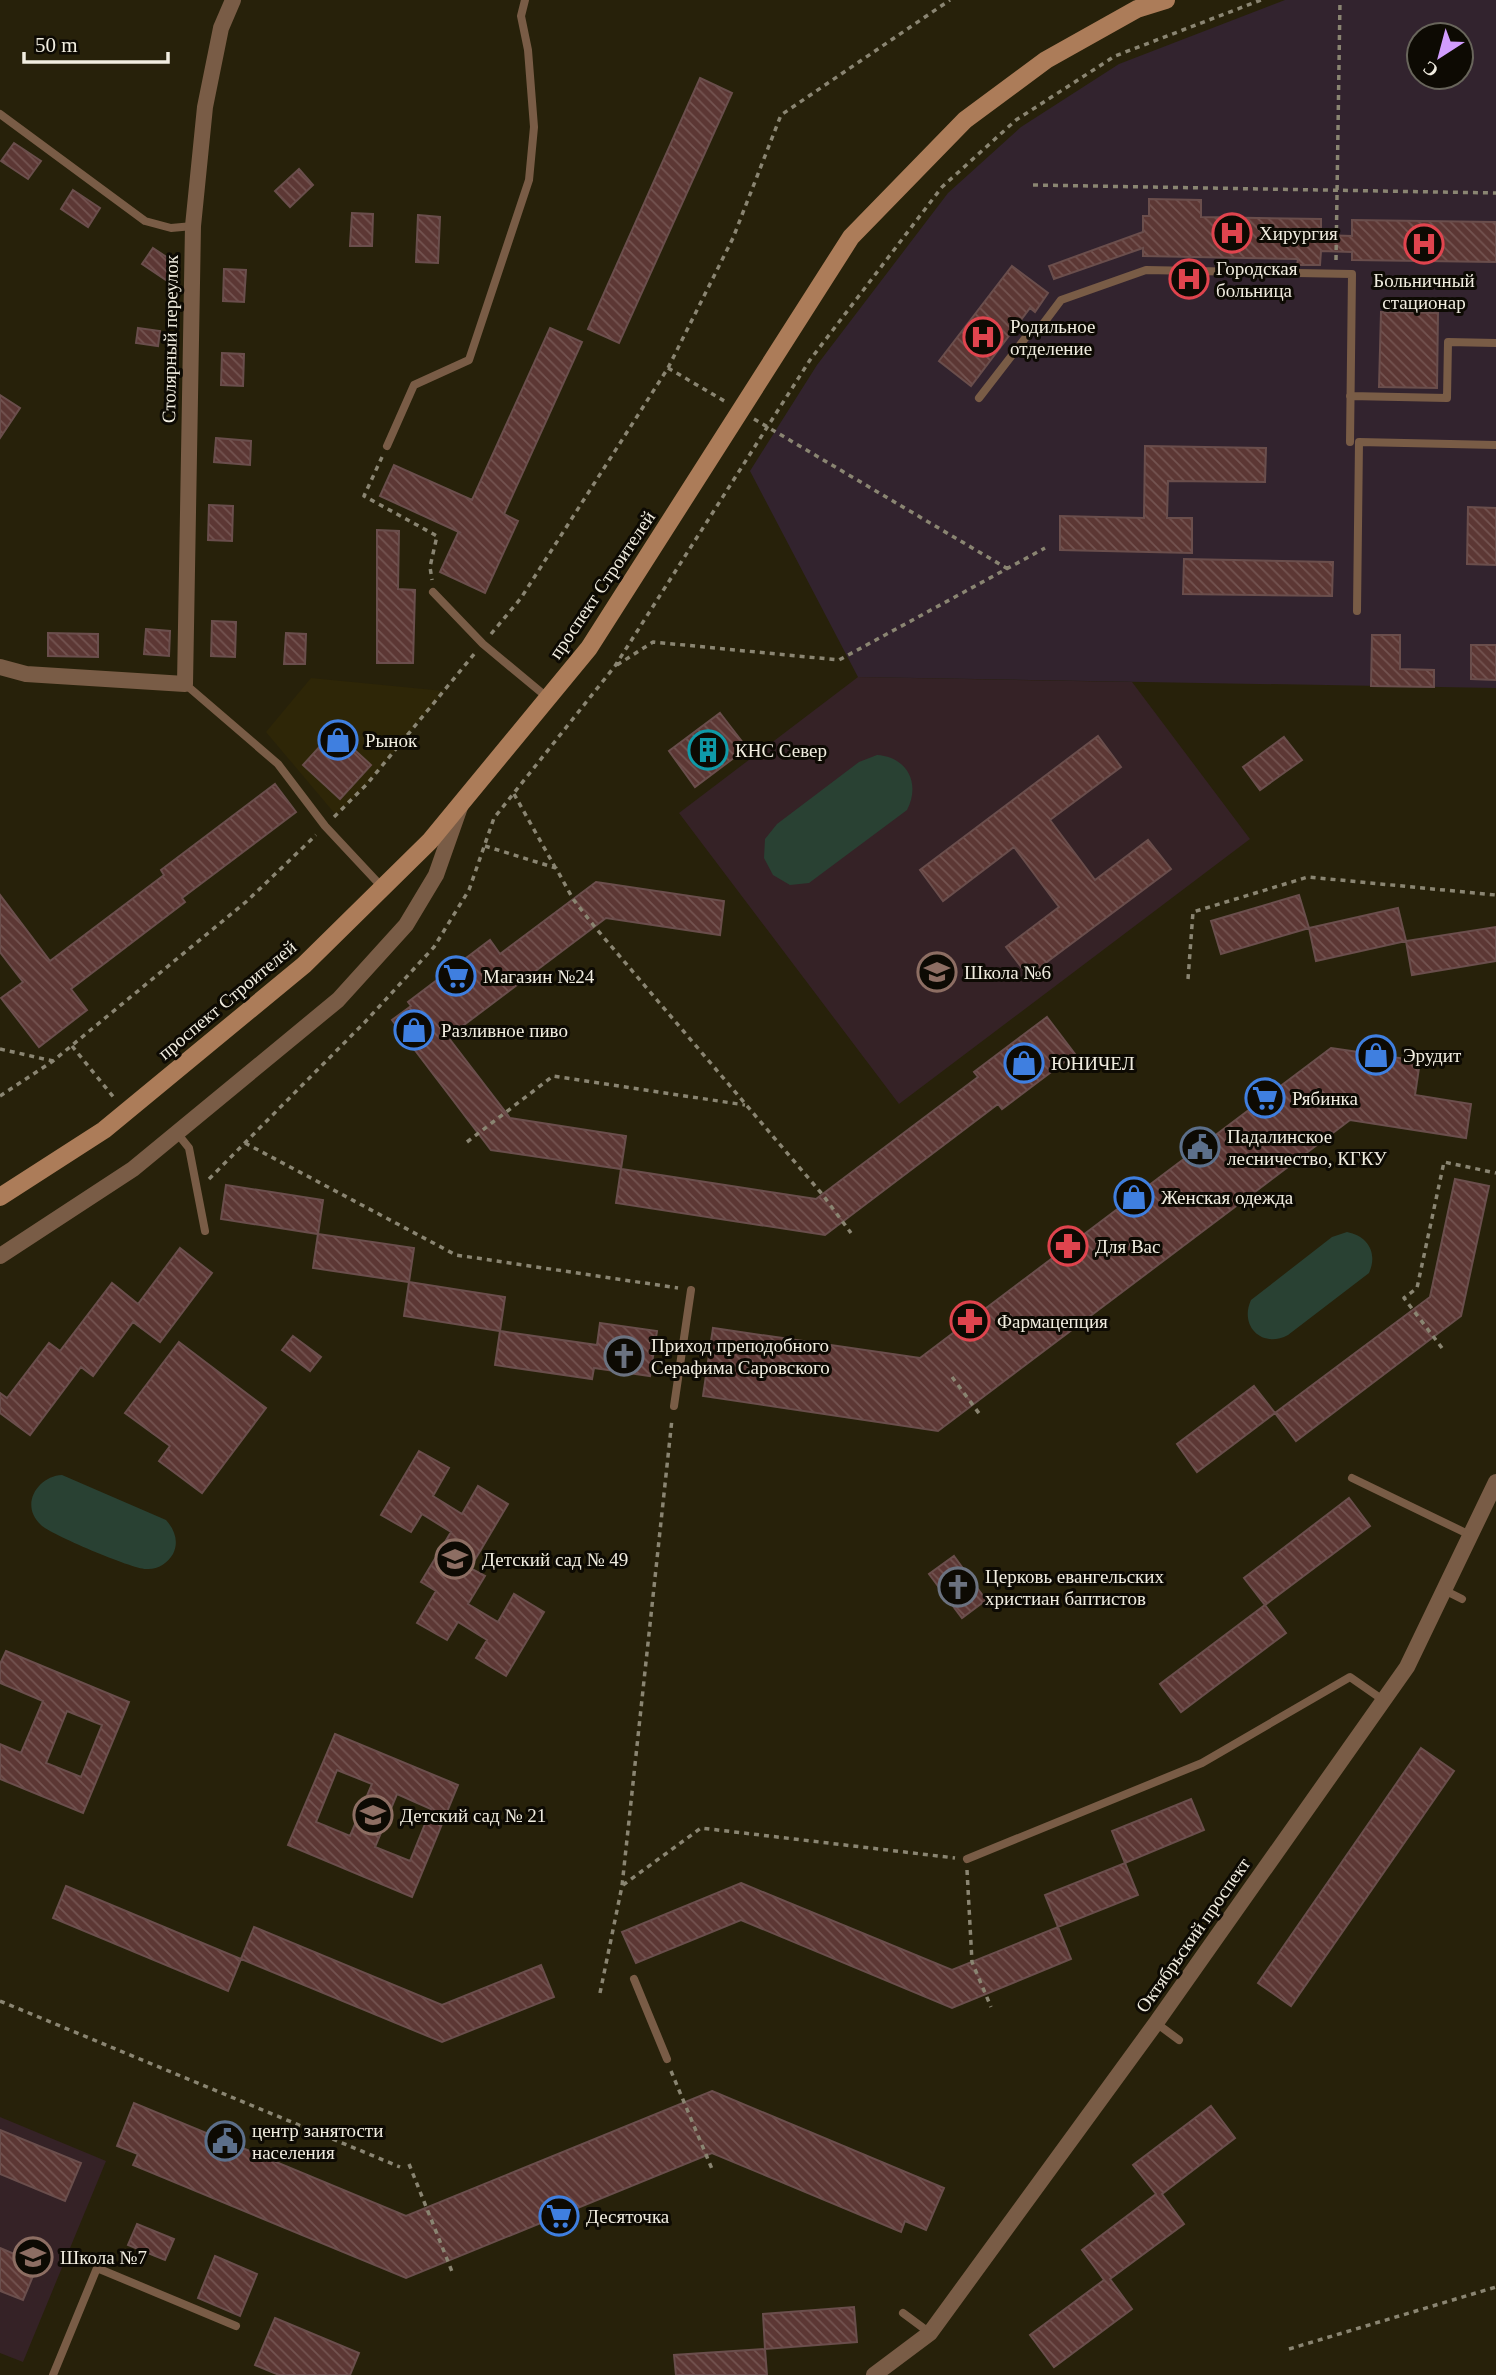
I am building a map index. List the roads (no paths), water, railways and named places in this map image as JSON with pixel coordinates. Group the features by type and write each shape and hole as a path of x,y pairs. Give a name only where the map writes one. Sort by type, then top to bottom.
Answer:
{"street":[{"name":"Столярный переулок","path":"185,684 193,226 205,107 221,29 233,0"},
{"name":"проспект Строителей","path":"0,1197 104,1130 304,965 430,841 589,648 852,237 956,130 1046,60 1136,5 1166,0"},
{"path":"0,667 26,674 185,684"},
{"path":"0,1256 133,1169 338,1000 406,925 436,875 462,803"},
{"name":"Октябрьский проспект","path":"874,2375 930,2333 1156,2023 1406,1667 1496,1482"}],"lane":[{"path":"387,446 414,385 469,360 529,180 534,127 528,50 522,16 525,0"},
{"path":"0,114 145,221 171,228 193,226"},
{"path":"979,398 1032,328 1037,332 1061,300 1146,270 1352,274 1350,442"},
{"path":"1350,396 1447,398 1448,342 1496,343"},
{"path":"1357,611 1359,442 1496,445"},
{"path":"433,593 482,644 548,698"},
{"path":"185,684 278,764 325,826 383,888"},
{"path":"177,1133 189,1148 205,1231"},
{"path":"674,1406 691,1290"},
{"path":"1352,1478 1470,1535"},
{"path":"1444,1590 1462,1599"},
{"path":"967,1859 1202,1763 1350,1677 1383,1700"},
{"path":"634,1979 667,2059"},
{"path":"1156,2023 1179,2040"},
{"path":"53,2375 97,2268 236,2326"},
{"path":"903,2313 930,2333"}],"place":[{"name":"Хирургия","path":"1232,233"},
{"name":"Больничный стационар","path":"1424,244"},
{"name":"Городская больница","path":"1189,279"},
{"name":"Родильное отделение","path":"983,337"},
{"name":"Рынок","path":"338,740"},
{"name":"КНС Север","path":"708,750"},
{"name":"Школа №6","path":"937,972"},
{"name":"Магазин №24","path":"456,976"},
{"name":"Разливное пиво","path":"414,1030"},
{"name":"Эрудит","path":"1376,1055"},
{"name":"ЮНИЧЕЛ","path":"1024,1063"},
{"name":"Рябинка","path":"1265,1098"},
{"name":"Падалинское лесничество, КГКУ","path":"1200,1147"},
{"name":"Женская одежда","path":"1134,1197"},
{"name":"Для Вас","path":"1068,1246"},
{"name":"Фармацепция","path":"970,1321"},
{"name":"Приход преподобного Серафима Саровского","path":"624,1356"},
{"name":"Детский сад № 49","path":"455,1559"},
{"name":"Церковь евангельских христиан баптистов","path":"958,1587"},
{"name":"Детский сад № 21","path":"373,1815"},
{"name":"центр занятости населения","path":"225,2141"},
{"name":"Десяточка","path":"559,2216"},
{"name":"Школа №7","path":"33,2257"}]}
